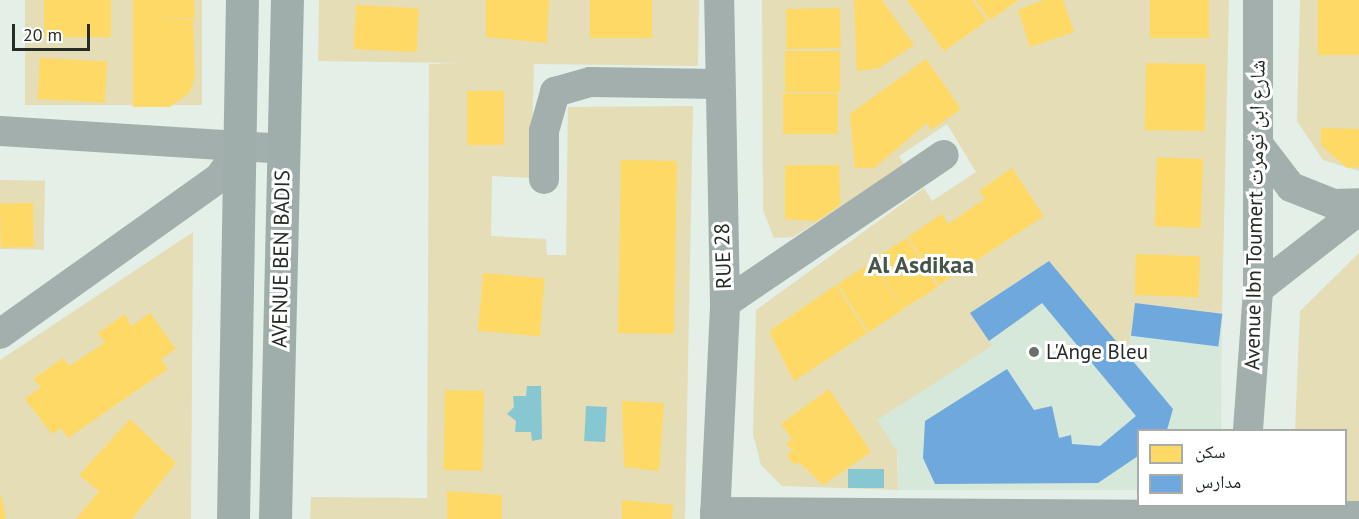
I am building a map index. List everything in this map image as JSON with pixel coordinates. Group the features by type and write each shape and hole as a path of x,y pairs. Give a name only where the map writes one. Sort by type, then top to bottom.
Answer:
{"main road":[{"name":"AVENUE BEN BADIS","path":"233,519 242,0"},
{"name":"AVENUE BEN BADIS","path":"275,519 287,0"}],"street":[{"name":"RUE 28","path":"715,516 725,303 718,84 719,0"},
{"name":"Avenue Ibn Toumert شارع ابن تومرت","path":"1248,429 1258,289 1258,0"},
{"path":"544,179 544,131 555,92 590,82 718,84"},
{"path":"0,131 283,149"},
{"path":"1258,144 1291,187 1334,204 1359,203"},
{"path":"0,334 219,178 240,148"},
{"path":"725,303 944,155"},
{"path":"1258,289 1359,210"},
{"path":"715,516 1242,514 1359,516"}],"shaded area":[{"path":"25,0 202,0 202,105 25,105"},
{"path":"319,0 699,0 698,66 534,64 531,178 492,176 491,236 546,239 547,255 566,255 568,107 693,106 685,519 310,519 311,497 427,498 429,64 458,63 318,61"},
{"path":"762,0 1229,0 1222,313 1135,303 1127,354 1048,261 970,313 992,346 877,420 897,451 898,490 782,486 761,465 753,434 756,310 924,188 932,201 976,172 947,124 899,156 904,164 847,203 793,237 774,238 763,210"},
{"path":"1300,0 1359,0 1359,171 1323,160 1297,121"},
{"path":"0,180 45,181 44,250 0,249"},
{"name":"L'Ange Bleu","path":"1055,213 1135,303 1222,313 1221,429 1137,429 1137,490 898,490 898,456 836,359"},
{"path":"193,232 191,519 0,519 0,360"},
{"path":"1359,253 1359,512 1347,506 1347,429 1295,429 1300,311"}],"water":[{"path":"527,386 541,386 542,439 532,441 531,432 515,432 516,421 507,414 514,407 513,396 526,396"},
{"path":"586,406 607,407 605,442 584,441"},
{"path":"848,469 884,469 884,488 848,488"}],"building: سكن":[{"path":"44,0 111,0 111,37 44,37"},
{"path":"133,0 194,0 195,19 150,18 193,20 195,76 190,92 170,107 133,107"},
{"path":"486,0 549,0 547,43 486,37"},
{"path":"590,0 652,0 652,38 590,38"},
{"path":"854,0 882,0 914,45 879,68 857,71"},
{"path":"907,0 972,0 987,21 944,51"},
{"path":"975,0 1019,0 990,20"},
{"path":"1044,0 1063,0 1074,32 1030,47 1018,10"},
{"path":"1150,0 1209,0 1209,38 1150,38"},
{"path":"1318,0 1359,0 1359,55 1318,55"},
{"path":"356,5 419,8 417,52 354,49"},
{"path":"840,8 841,48 787,49 786,9"},
{"path":"785,51 840,51 840,92 785,92"},
{"path":"40,58 107,62 105,102 38,99"},
{"path":"926,59 961,109 931,130 927,123 874,168 855,168 850,114"},
{"path":"1146,63 1206,64 1205,131 1145,130"},
{"path":"467,91 504,91 504,145 467,145"},
{"path":"783,93 838,93 838,134 783,134"},
{"path":"1321,128 1359,129 1359,167 1347,168 1321,145"},
{"path":"1157,157 1203,159 1201,228 1155,226"},
{"path":"621,160 677,161 674,334 618,333"},
{"path":"785,165 839,165 840,205 817,221 785,219"},
{"path":"1012,168 1044,216 939,285 908,237 942,214 948,224 985,199 979,191"},
{"path":"33,203 34,247 1,248 0,204"},
{"path":"907,238 938,287 903,309 872,260"},
{"path":"1136,254 1200,256 1199,297 1135,295"},
{"path":"872,262 903,310 869,332 838,284"},
{"path":"483,273 545,278 540,336 478,331"},
{"path":"836,285 867,333 794,381 770,334 772,329"},
{"path":"150,313 176,349 161,359 168,369 68,438 61,428 52,434 25,399 41,387 33,379 63,358 69,366 105,343 98,333 125,314 131,326"},
{"path":"829,389 871,452 823,485 799,462 794,465 787,455 792,451 786,443 792,439 781,424"},
{"path":"445,390 484,391 483,471 444,470"},
{"path":"622,401 664,403 659,471 624,467"},
{"path":"130,419 176,463 132,519 76,519 99,491 79,475"},
{"path":"447,491 502,495 502,519 447,519"},
{"path":"1,495 6,519 0,519"},
{"path":"622,500 673,505 672,519 622,519"}],"building: مدارس":[{"path":"1049,261 1173,409 1167,429 1137,429 1137,457 1098,483 935,484 923,458 925,421 1007,369 1034,410 1052,406 1059,438 1071,435 1072,444 1100,446 1136,416 1042,303 989,341 970,313"},
{"path":"1135,303 1222,314 1218,346 1131,336"}],"place":[{"name":"L'Ange Bleu","path":"1034,352"}],"district":[{"name":"Al Asdikaa","path":"921,265"}]}
